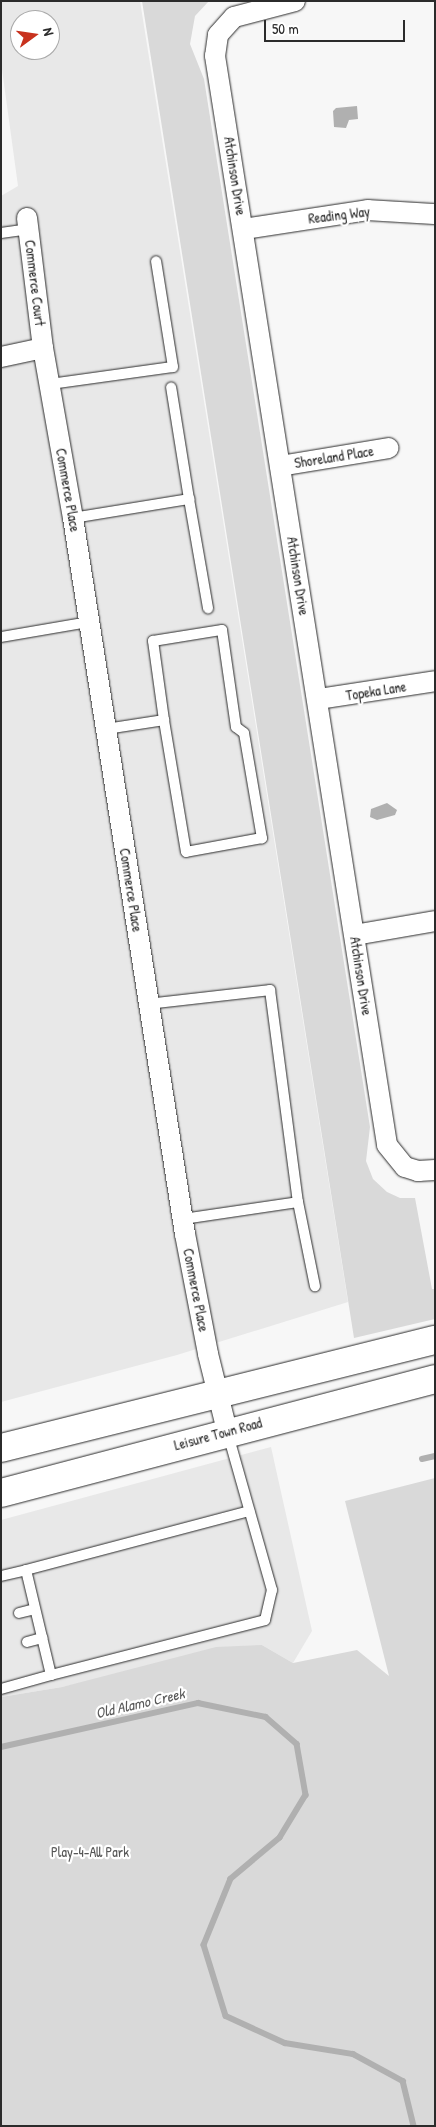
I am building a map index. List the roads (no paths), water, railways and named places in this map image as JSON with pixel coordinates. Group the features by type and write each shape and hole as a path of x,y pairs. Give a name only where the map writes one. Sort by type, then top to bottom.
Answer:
{"main road":[{"path":"1,1448 435,1340"},
{"name":"Leisure Town Road","path":"1,1493 227,1431 435,1379"}],"street":[{"name":"Atchinson Drive","path":"295,1 234,17 218,35 215,45 387,1144 405,1167 418,1171 435,1170"},
{"name":"Reading Way","path":"244,229 368,210 435,214"},
{"name":"Commerce Court","path":"28,224 43,348"},
{"path":"1,357 43,348"},
{"name":"Commerce Place","path":"43,348 73,518 183,1219 217,1393 227,1431"},
{"name":"Shoreland Place","path":"280,466 389,448"},
{"name":"Topeka Lane","path":"318,699 435,681"},
{"path":"355,934 435,921"}],"lane":[{"path":"1,233 28,224"},
{"path":"50,384 173,367 156,261"},
{"path":"171,387 208,608"},
{"path":"73,518 189,499"},
{"path":"1,637 89,622"},
{"path":"222,630 236,727 244,734 262,838 186,852 164,720 152,641 222,630"},
{"path":"106,729 164,720"},
{"path":"148,1004 270,990 298,1202 315,1286"},
{"path":"183,1219 298,1202"},
{"path":"1,1689 265,1620 272,1590 227,1431"},
{"path":"1,1576 249,1511"},
{"path":"26,1570 51,1675"},
{"path":"20,1613 35,1609"},
{"path":"27,1642 42,1638"}],"waterway":[{"path":"422,1459 435,1456"},
{"name":"Old Alamo Creek","path":"1,1747 198,1703 266,1717 297,1744 306,1795 280,1838 231,1879 204,1945 226,2016 285,2043 353,2054 403,2081 414,2126"}],"park label":[{"name":"Play-4-All Park","path":"90,1852"}]}
